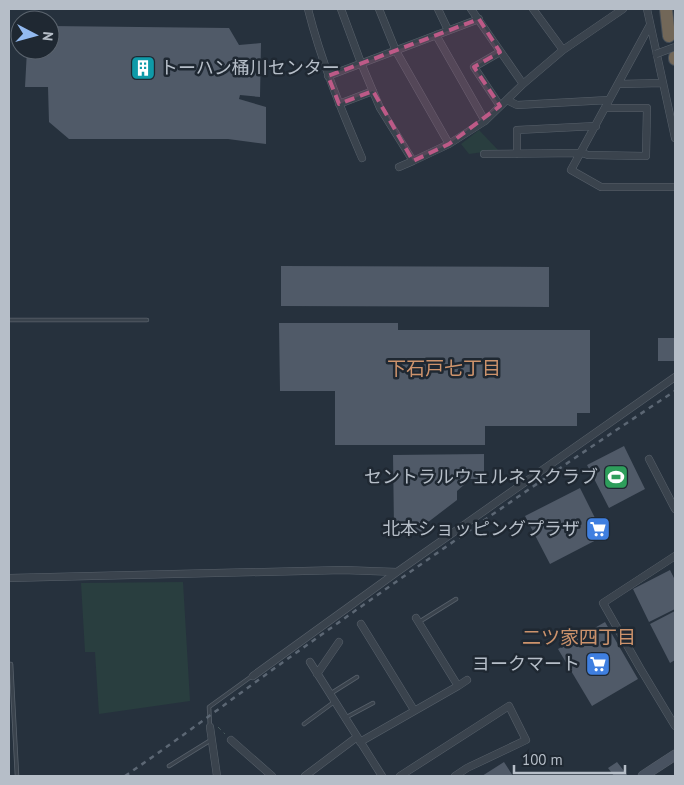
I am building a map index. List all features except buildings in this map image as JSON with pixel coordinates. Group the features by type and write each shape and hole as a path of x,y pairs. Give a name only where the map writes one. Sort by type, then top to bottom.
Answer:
{"highway":[{"path":"666,9 672,41"}],"main road":[{"path":"644,776 675,755"}],"street":[{"path":"308,9 328,76 362,158"},
{"path":"342,9 361,63 380,108 413,161"},
{"path":"379,9 396,50 449,144"},
{"path":"438,9 448,30"},
{"path":"471,9 523,84"},
{"path":"533,9 563,50"},
{"path":"399,167 449,144 485,121 523,84 563,50 623,9"},
{"path":"647,9 675,138"},
{"path":"328,76 479,19"},
{"path":"650,25 582,153 571,170 602,187 675,187"},
{"path":"436,35 485,121"},
{"path":"656,54 672,41"},
{"path":"500,52 474,67 500,106"},
{"path":"618,84 663,83"},
{"path":"339,104 373,91"},
{"path":"484,154 582,153 588,155 646,156 647,108 607,104 517,105 507,100"},
{"path":"517,154 518,130 596,126"},
{"path":"253,676 396,572 675,377"},
{"path":"649,459 675,509"},
{"path":"675,556 603,602 675,726"},
{"path":"9,578 343,570 396,572"},
{"path":"417,620 458,686"},
{"path":"361,624 414,710"},
{"path":"318,674 339,642"},
{"path":"310,662 382,776"},
{"path":"305,776 359,739 467,680"},
{"path":"400,776 509,706 526,740 454,776"},
{"path":"210,727 215,776"},
{"path":"231,740 272,776"}],"lane":[{"path":"9,320 147,320"},
{"path":"417,620 456,599"},
{"path":"9,664 11,664 17,776"},
{"path":"210,727 209,708 253,676"},
{"path":"330,694 358,677"},
{"path":"304,724 335,701"},
{"path":"345,718 373,703"},
{"path":"169,766 212,739"}],"path":[{"path":"210,727 216,725 231,740"}],"highlighted area":[{"path":"479,19 500,52 474,67 500,106 449,144 413,161 373,91 339,104 328,76"}],"green space":[{"path":"479,130 498,150 469,154 461,144"},
{"path":"183,582 190,701 99,714 95,652 85,652 81,583"}],"railway":[{"path":"125,776 435,554 675,391"}],"place":[{"name":"トーハン桶川センター","path":"143,68"},
{"name":"セントラルウェルネスクラブ","path":"616,477"},
{"name":"北本ショッピングプラザ","path":"598,529"},
{"name":"ヨークマート","path":"598,664"}],"district":[{"name":"下石戸七丁目","path":"444,368"},
{"name":"二ツ家四丁目","path":"579,637"}]}
